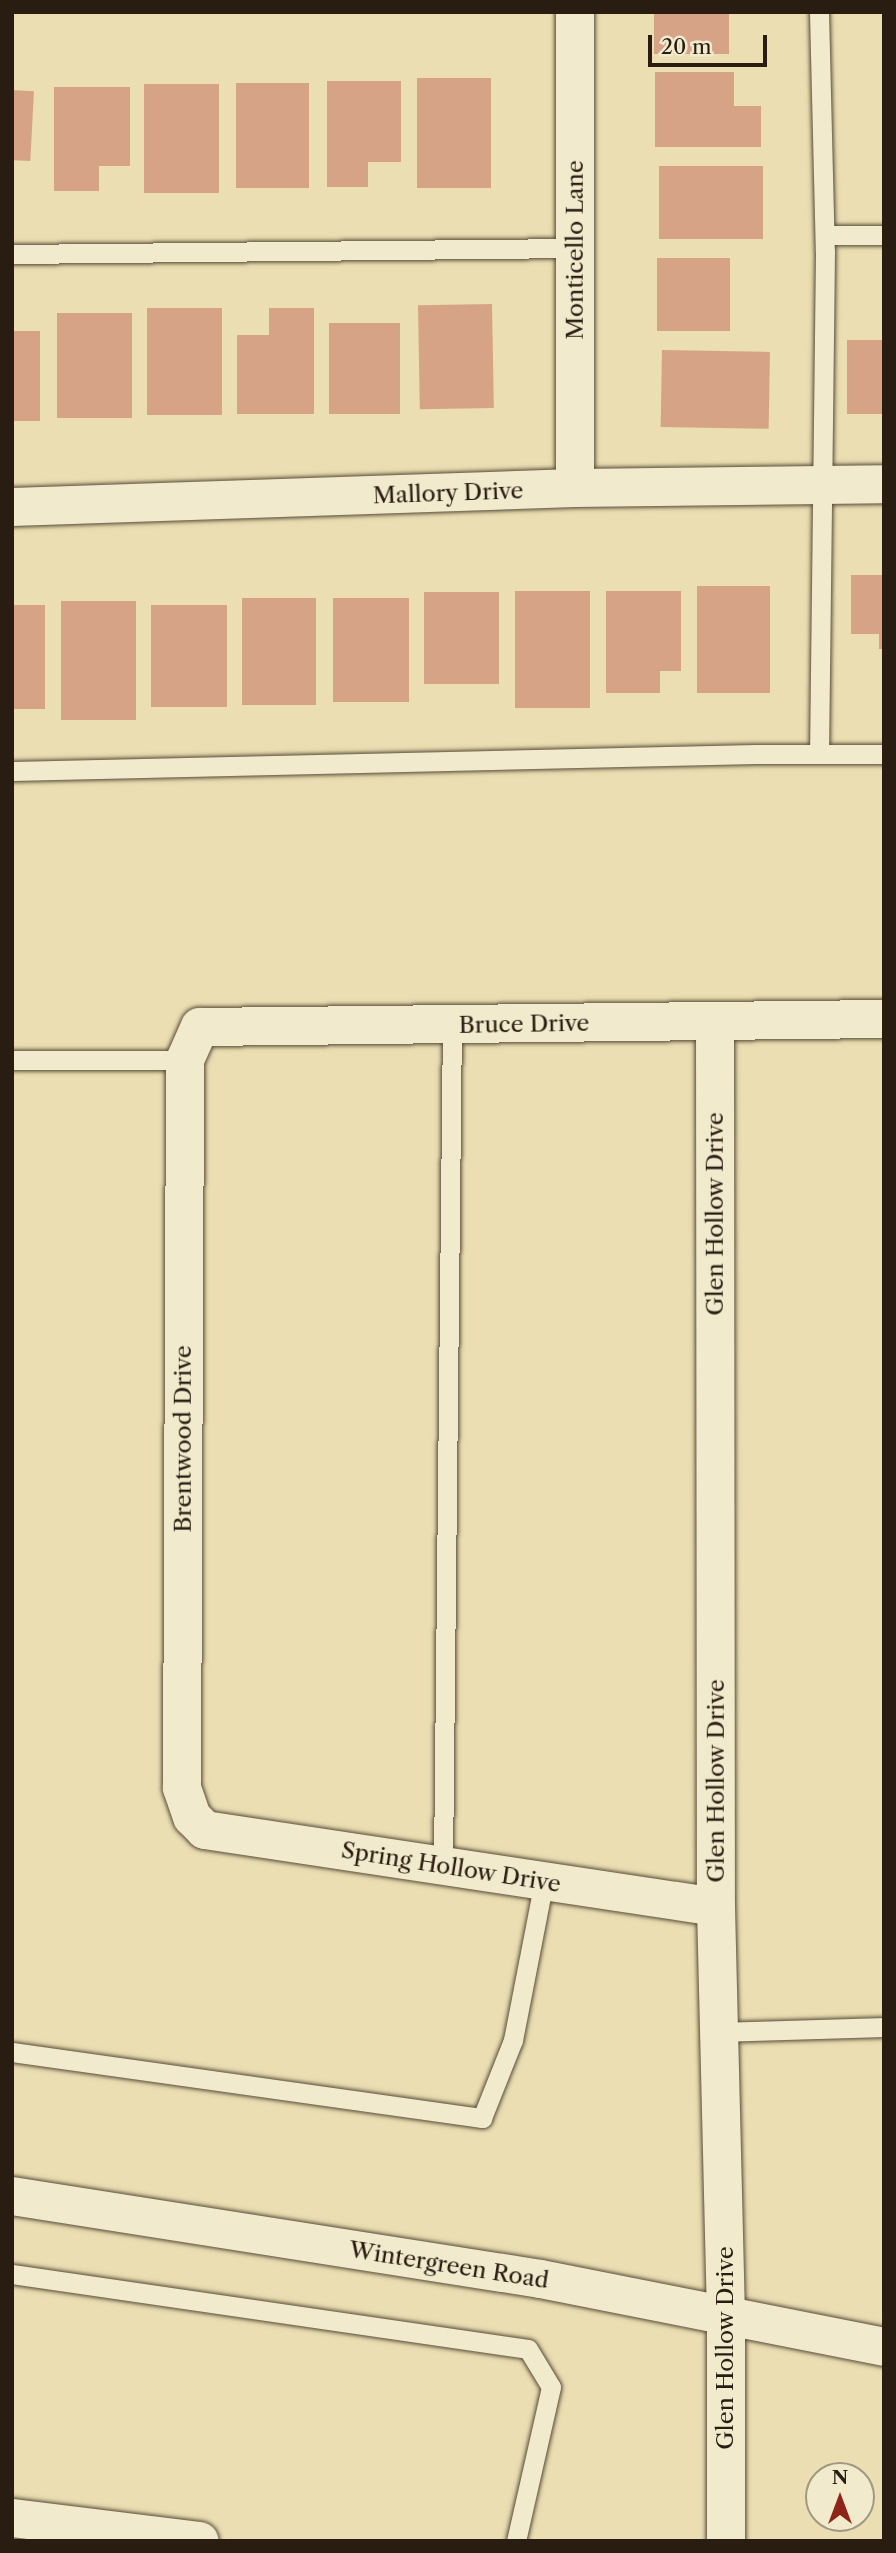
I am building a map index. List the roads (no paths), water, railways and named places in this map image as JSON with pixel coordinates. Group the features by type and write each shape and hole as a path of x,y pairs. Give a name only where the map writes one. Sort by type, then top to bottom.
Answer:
{"street":[{"name":"Monticello Lane","path":"575,12 575,488"},
{"name":"Mallory Drive","path":"12,507 575,488 884,484"},
{"name":"Bruce Drive","path":"185,1060 200,1027 884,1019"},
{"name":"Glen Hollow Drive","path":"715,1022 716,1907 726,2316 726,2541"},
{"name":"Brentwood Drive","path":"185,1060 182,1788 192,1817"},
{"name":"Spring Hollow Drive","path":"192,1817 205,1830 716,1907"},
{"name":"Wintergreen Road","path":"12,2196 541,2279 884,2347"},
{"path":"12,2518 200,2541"}],"lane":[{"path":"818,12 825,235 819,754"},
{"path":"825,235 884,235"},
{"path":"12,254 575,248"},
{"path":"12,771 884,754"},
{"path":"443,1865 452,1024"},
{"path":"12,1060 185,1060"},
{"path":"12,2052 482,2118 513,2040 544,1881"},
{"path":"719,2032 884,2028"},
{"path":"12,2274 528,2349 551,2387 516,2541"}]}
